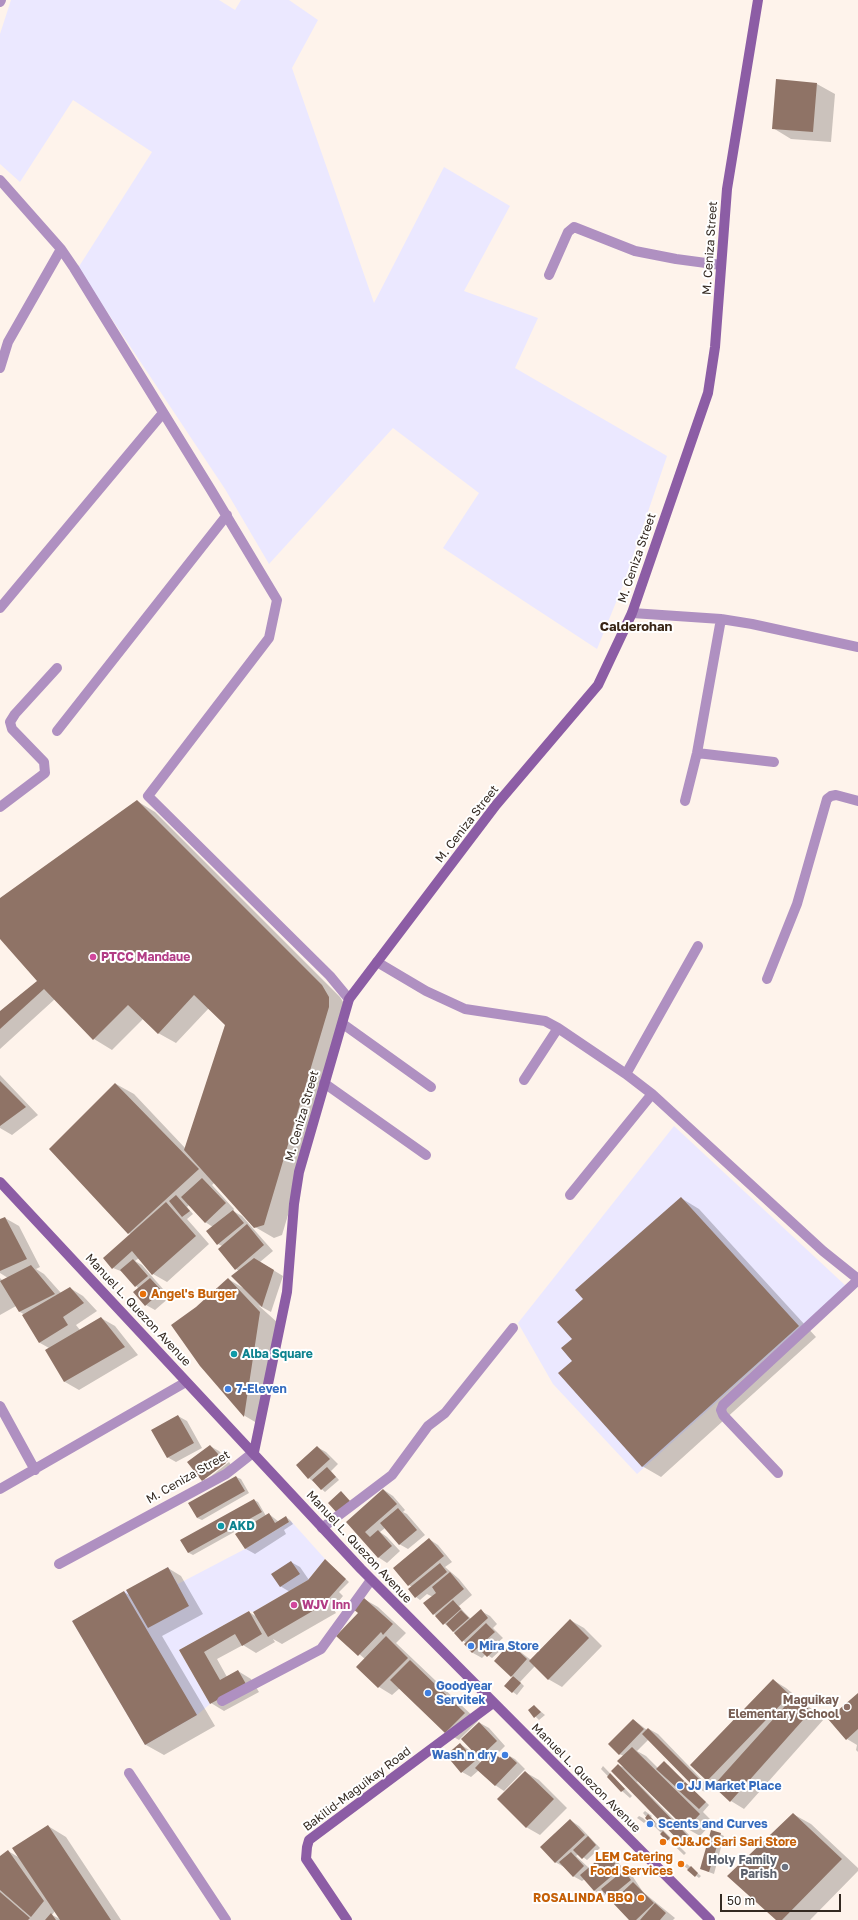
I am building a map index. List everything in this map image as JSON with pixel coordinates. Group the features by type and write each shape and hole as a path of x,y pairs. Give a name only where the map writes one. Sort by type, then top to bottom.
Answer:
{"street":[{"name":"M. Ceniza Street","path":"59,1564 226,1474 254,1452 287,1292 294,1204 299,1172 350,999 376,962 496,805 598,685 632,613 708,393 715,347 727,189 758,0"},
{"path":"0,180 60,249 164,413 277,600 269,638 148,796 330,976 350,999"},
{"path":"549,275 568,232 574,226 635,251 676,259 721,265"},
{"path":"0,368 8,342 60,249"},
{"path":"0,608 164,413"},
{"path":"57,731 227,515"},
{"path":"632,613 721,619 752,624 858,647"},
{"path":"685,801 697,752 721,619"},
{"path":"0,807 45,773 44,762 12,729 10,722 15,714 57,668"},
{"path":"697,752 774,762"},
{"path":"767,979 797,904 827,799 836,795 858,802"},
{"path":"626,1074 698,946"},
{"path":"376,962 426,991 465,1009 545,1021 558,1028 626,1074 652,1094 823,1251 858,1279 723,1405 721,1410 723,1415 778,1473"},
{"path":"343,1024 431,1088"},
{"path":"524,1080 558,1028"},
{"path":"324,1083 426,1155"},
{"path":"570,1195 652,1094"},
{"name":"Manuel L. Quezon Avenue","path":"0,1182 372,1580 710,1920"},
{"path":"322,1528 392,1475 428,1426 445,1413 513,1328"},
{"path":"0,1489 186,1382"},
{"path":"0,1406 34,1470"},
{"path":"222,1701 320,1649 372,1580"},
{"name":"Bakilid-Maguikay Road","path":"347,1920 306,1859 309,1840 493,1703"},
{"path":"129,1773 226,1920"}],"shaded area":[{"path":"11,0 219,0 235,10 241,0 289,0 318,20 292,68 374,303 444,167 510,206 464,291 538,318 515,368 667,456 623,585 597,649 443,548 479,493 393,428 269,564 225,489 78,268 152,152 73,100 20,182 0,164 0,34"},
{"path":"674,1126 846,1286 637,1474 553,1384 518,1323"},
{"path":"291,1521 325,1559 308,1580 253,1612 249,1611 179,1650 210,1704 197,1715 145,1745 72,1621 168,1567 178,1584 245,1549"}],"building":[{"path":"776,79 817,83 813,132 772,129"},
{"path":"137,800 322,985 329,997 329,1007 264,1225 254,1228 184,1150 225,1025 194,995 158,1034 128,1005 93,1040 44,989 0,1029 0,1011 37,981 0,939 0,898"},
{"path":"0,1081 26,1107 0,1126"},
{"path":"115,1083 199,1169 128,1234 49,1149"},
{"path":"202,1178 226,1203 205,1223 181,1197"},
{"path":"176,1195 190,1211 182,1217 169,1201"},
{"path":"681,1197 799,1326 642,1467 558,1373 572,1361 561,1348 572,1339 557,1322 583,1299 575,1290"},
{"path":"166,1202 196,1236 152,1275 132,1251 112,1269 103,1258"},
{"path":"233,1210 244,1223 217,1245 206,1231"},
{"path":"5,1217 27,1259 0,1271 0,1219"},
{"path":"247,1224 264,1245 235,1270 218,1249"},
{"path":"254,1258 274,1270 262,1307 231,1276"},
{"path":"133,1259 148,1276 135,1287 120,1270"},
{"path":"31,1265 55,1294 19,1312 0,1281"},
{"path":"150,1278 162,1291 145,1306 133,1292"},
{"path":"228,1278 260,1312 244,1417 200,1366 171,1325 196,1307"},
{"path":"70,1287 84,1303 63,1317 68,1325 39,1343 22,1315"},
{"path":"101,1317 125,1347 64,1382 45,1350"},
{"path":"178,1415 194,1443 167,1458 151,1430"},
{"path":"210,1445 226,1463 202,1481 187,1462"},
{"path":"317,1446 330,1459 308,1479 296,1465"},
{"path":"327,1467 336,1477 321,1490 312,1480"},
{"path":"236,1476 245,1491 197,1518 188,1503"},
{"path":"383,1489 397,1504 365,1532 370,1537 378,1530 392,1546 378,1558 346,1522"},
{"path":"341,1491 350,1501 337,1513 328,1503"},
{"name":"AKD","path":"254,1499 262,1512 188,1553 180,1540"},
{"path":"398,1508 417,1530 399,1545 380,1523"},
{"path":"269,1513 275,1523 286,1516 289,1522 245,1549 235,1534"},
{"path":"429,1538 444,1556 408,1586 393,1568"},
{"path":"325,1559 346,1579 323,1605 268,1637 253,1612 308,1580"},
{"path":"291,1561 300,1574 280,1587 271,1574"},
{"path":"440,1563 447,1572 415,1598 408,1589"},
{"path":"168,1567 189,1606 148,1628 126,1590"},
{"path":"450,1572 464,1589 433,1615 423,1603 436,1593 432,1587"},
{"path":"124,1591 197,1715 145,1745 72,1621"},
{"path":"364,1598 393,1624 383,1635 381,1632 358,1656 336,1636 358,1613 353,1609"},
{"path":"453,1600 461,1609 443,1625 435,1616"},
{"path":"481,1609 488,1618 462,1642 454,1633"},
{"path":"461,1610 469,1618 453,1632 446,1624"},
{"path":"249,1611 262,1634 242,1646 235,1634 204,1652 220,1680 238,1670 246,1684 210,1704 179,1650"},
{"path":"570,1619 589,1638 548,1680 529,1661"},
{"path":"486,1623 495,1632 472,1653 464,1644"},
{"path":"386,1636 408,1658 378,1688 356,1667"},
{"path":"491,1640 498,1647 487,1657 480,1650"},
{"path":"510,1643 527,1659 511,1677 494,1661"},
{"path":"410,1660 465,1713 445,1733 390,1680"},
{"path":"513,1676 521,1683 512,1693 504,1686"},
{"path":"773,1679 790,1695 707,1781 690,1765"},
{"path":"858,1693 858,1729 846,1740 828,1719"},
{"path":"794,1696 811,1711 730,1802 713,1786"},
{"path":"534,1705 541,1712 534,1718 528,1710"},
{"path":"633,1719 644,1729 619,1755 608,1744"},
{"path":"479,1722 497,1741 479,1758 461,1739"},
{"path":"648,1728 702,1782 695,1788 642,1734"},
{"path":"460,1743 475,1761 461,1773 446,1755"},
{"path":"632,1747 700,1814 686,1829 617,1761"},
{"path":"491,1751 500,1758 505,1752 517,1763 495,1786 475,1768"},
{"path":"664,1761 684,1781 677,1788 656,1769"},
{"path":"618,1764 689,1837 682,1844 611,1771"},
{"path":"525,1771 554,1799 526,1828 497,1799"},
{"path":"610,1773 625,1789 621,1792 607,1777"},
{"path":"685,1782 706,1802 699,1809 678,1790"},
{"name":"Holy Family Parish","path":"793,1813 842,1859 782,1920 776,1920 727,1876"},
{"path":"648,1814 655,1822 652,1825 645,1818"},
{"path":"570,1819 585,1835 555,1863 540,1847"},
{"path":"48,1825 111,1920 60,1920 12,1848"},
{"path":"711,1830 721,1833 709,1872 700,1869"},
{"path":"663,1831 670,1838 667,1841 660,1834"},
{"path":"588,1836 596,1845 582,1859 573,1850"},
{"path":"8,1850 44,1901 31,1917 0,1890 0,1856"},
{"path":"571,1852 584,1866 573,1877 559,1862"},
{"path":"606,1853 620,1869 594,1891 580,1875"},
{"path":"691,1866 698,1873 695,1877 687,1870"},
{"path":"624,1870 631,1880 609,1898 601,1889"},
{"path":"633,1882 654,1903 636,1920 629,1920 612,1902"},
{"path":"0,1892 30,1918 28,1920 0,1920"},
{"path":"655,1903 666,1913 660,1920 640,1920"},
{"path":"51,1913 56,1920 45,1920"}],"place":[{"name":"PTCC Mandaue","path":"93,957"},
{"name":"Angel's Burger","path":"143,1294"},
{"name":"Alba Square","path":"234,1354"},
{"name":"7-Eleven","path":"228,1389"},
{"name":"AKD","path":"221,1526"},
{"name":"WJV Inn","path":"294,1605"},
{"name":"Mira Store","path":"471,1646"},
{"name":"Goodyear Servitek","path":"428,1693"},
{"name":"Maguikay Elementary School","path":"847,1707"},
{"name":"Wash n dry","path":"505,1755"},
{"name":"JJ Market Place","path":"680,1786"},
{"name":"Scents and Curves","path":"650,1824"},
{"name":"CJ&JC Sari Sari Store","path":"663,1842"},
{"name":"LEM Catering Food Services","path":"681,1864"},
{"name":"Holy Family Parish","path":"785,1867"},
{"name":"ROSALINDA BBQ","path":"641,1898"}],"district":[{"name":"Calderohan","path":"636,627"}]}
